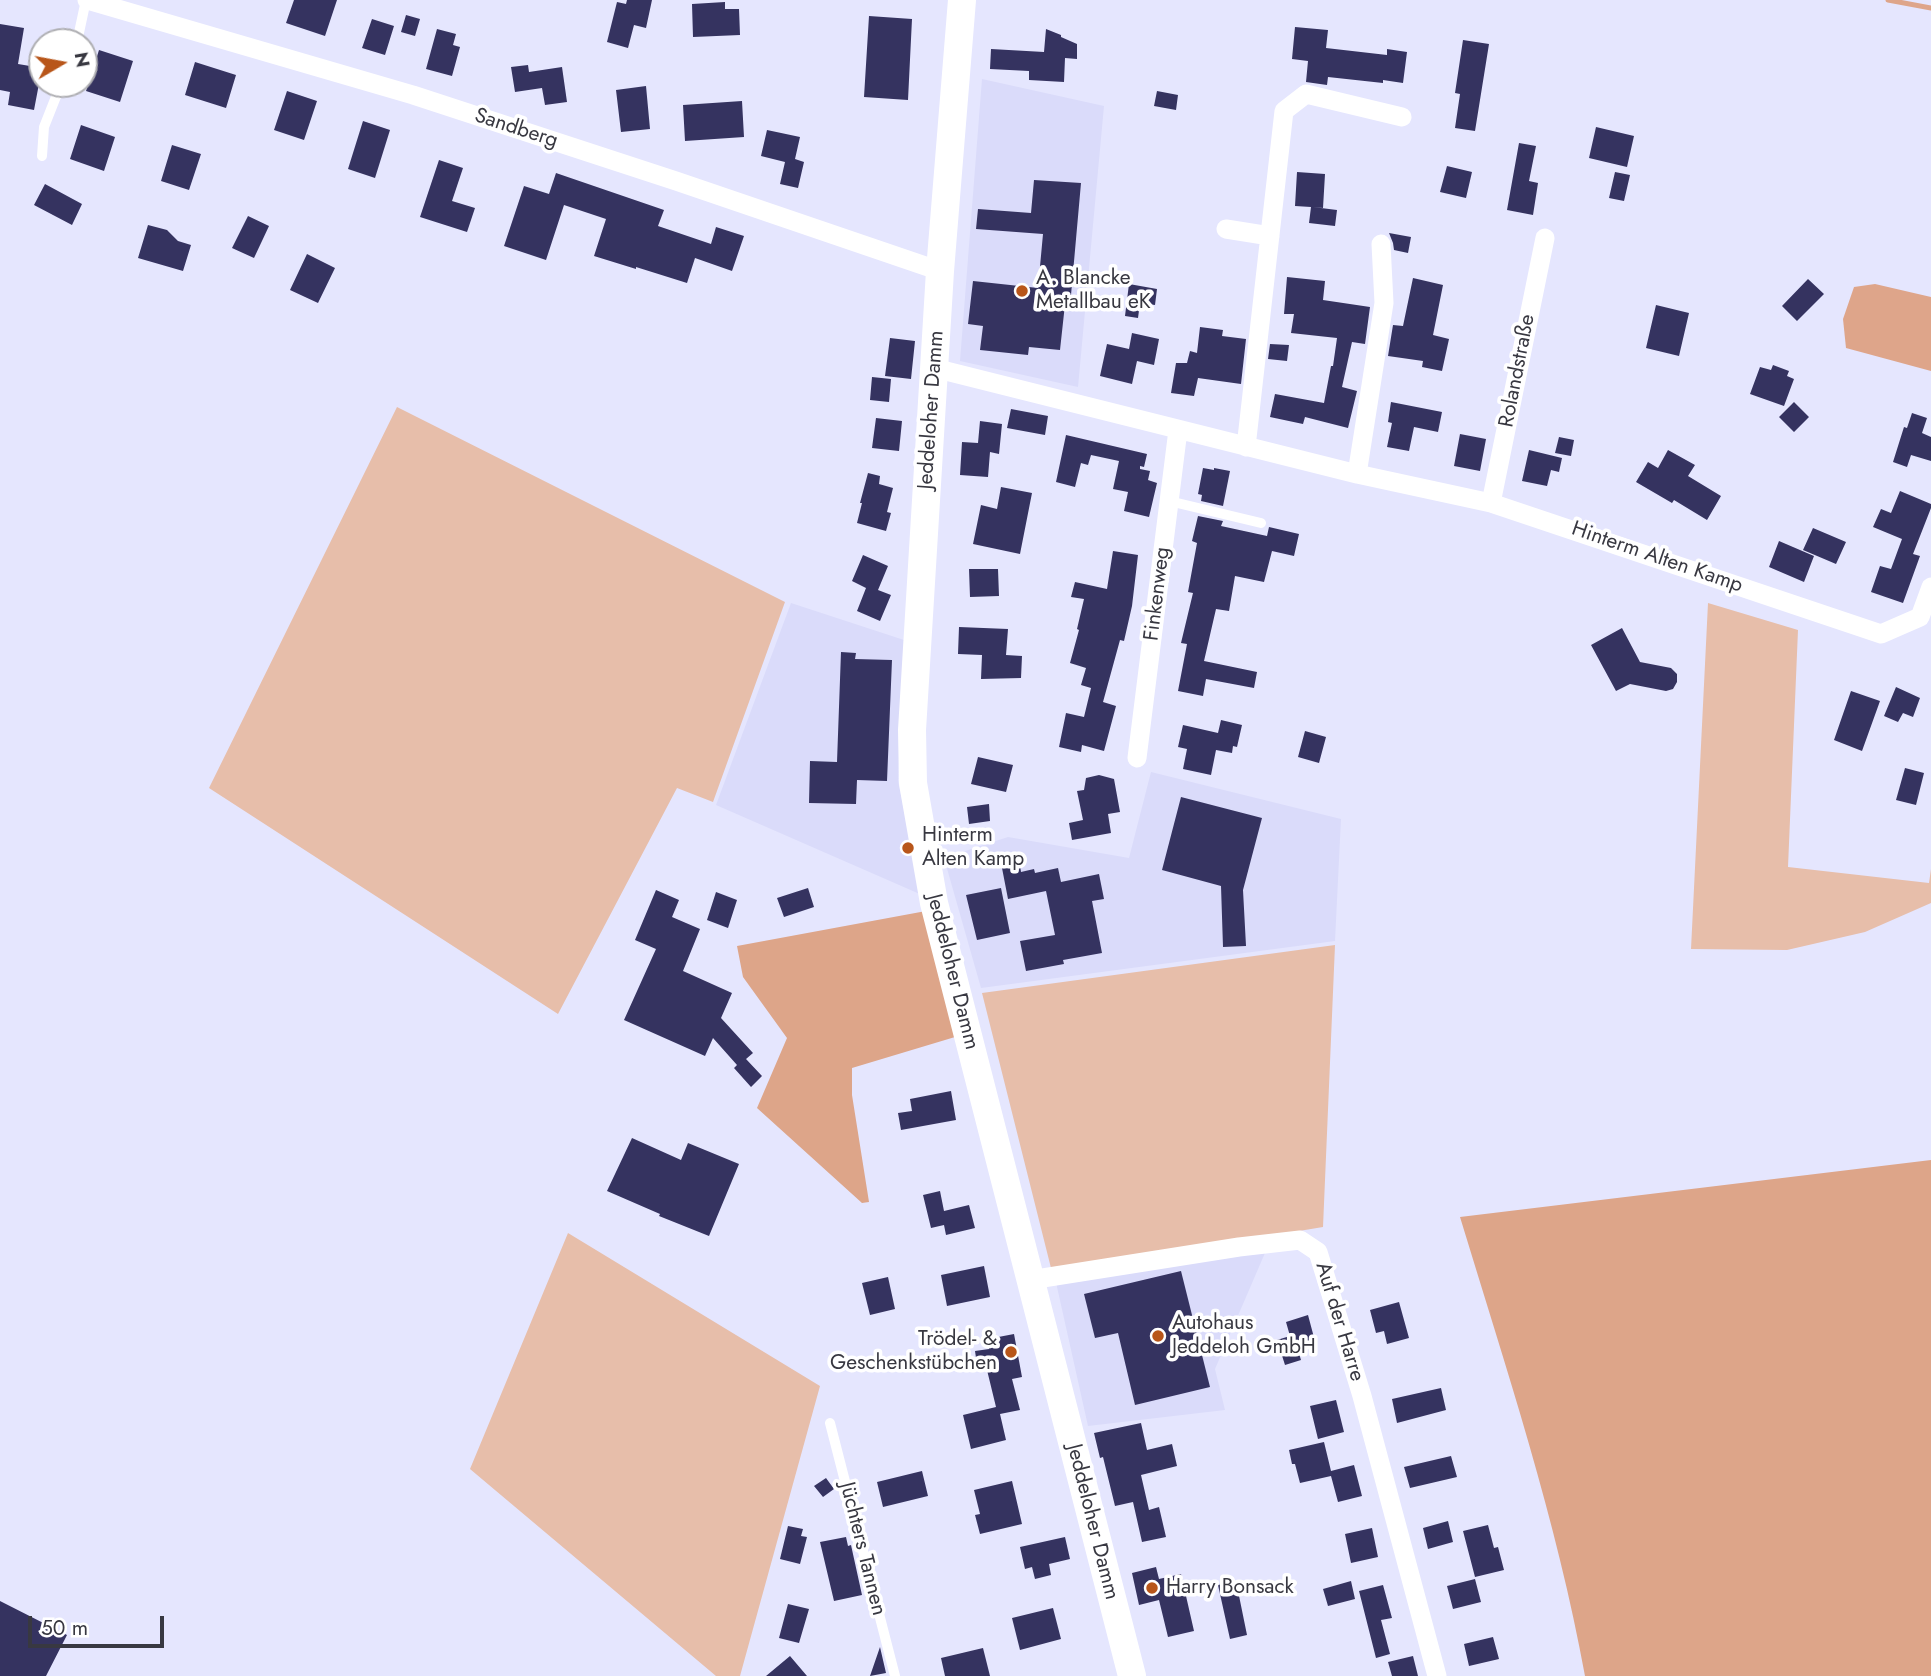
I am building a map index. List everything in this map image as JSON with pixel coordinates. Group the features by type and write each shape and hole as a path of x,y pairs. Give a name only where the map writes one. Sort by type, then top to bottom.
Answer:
{"main road":[{"name":"Jeddeloher Damm","path":"962,0 940,271 912,730 913,783 934,903 1132,1676"}],"street":[{"name":"Sandberg","path":"87,0 413,95 940,271"},
{"path":"1246,447 1284,111 1306,94 1402,117"},
{"path":"1226,229 1270,236"},
{"name":"Rolandstraße","path":"1491,503 1545,238"},
{"path":"1357,474 1384,303 1381,244"},
{"name":"Hinterm Alten Kamp","path":"934,368 1357,474 1491,503 1881,634 1920,617 1931,587"},
{"name":"Finkenweg","path":"1138,758 1178,430"},
{"name":"Auf der Harre","path":"1030,1280 1300,1240 1318,1252 1362,1396 1437,1676"}],"lane":[{"path":"80,28 87,0"},
{"path":"42,156 44,127 55,98"},
{"path":"1169,501 1261,523"},
{"name":"Jüchters Tannen","path":"830,1423 895,1676"}],"shaded area":[{"path":"982,79 1104,106 1078,387 960,361"},
{"path":"1875,284 1931,297 1931,371 1846,348 1843,319 1854,287"},
{"path":"397,407 785,602 713,802 677,788 558,1014 209,788"},
{"path":"791,603 904,640 898,781 922,895 716,805"},
{"path":"1708,603 1798,630 1788,867 1929,883 1931,869 1931,903 1865,932 1787,950 1691,949"},
{"path":"1151,772 1341,819 1335,941 981,988 944,858 1008,837 1129,858"},
{"path":"926,911 955,1037 852,1068 852,1095 869,1202 862,1203 757,1108 787,1038 743,977 737,946"},
{"path":"1335,945 1323,1227 1052,1272 982,993"},
{"path":"1931,1160 1931,1676 1585,1676 1545,1502 1460,1217"},
{"path":"568,1233 820,1386 740,1676 716,1676 470,1469"},
{"path":"1268,1246 1215,1369 1225,1410 1088,1426 1055,1278"}],"building":[{"path":"294,0 337,0 325,36 286,23"},
{"path":"627,0 652,0 646,28 634,25 628,48 607,42 617,2 626,4"},
{"path":"725,2 725,9 739,9 740,35 693,37 692,4"},
{"path":"406,15 420,19 415,36 401,32"},
{"path":"869,16 912,19 908,100 864,97"},
{"path":"372,19 394,26 385,55 362,48"},
{"path":"0,24 24,28 18,64 28,66 28,98 36,98 34,110 8,105 10,92 0,90"},
{"path":"1295,27 1328,30 1326,48 1387,55 1387,49 1407,52 1403,83 1328,77 1327,85 1306,82 1308,61 1292,59"},
{"path":"437,29 456,34 453,45 460,47 452,76 426,69"},
{"path":"1046,29 1077,44 1077,59 1065,58 1064,82 1029,80 1029,71 990,69 991,49 1044,52"},
{"path":"1463,40 1489,44 1475,131 1455,128 1460,94 1455,93"},
{"path":"99,50 133,61 120,102 98,95"},
{"path":"195,62 236,75 226,108 185,95"},
{"path":"528,65 529,72 562,67 567,102 545,105 542,88 515,92 511,67"},
{"path":"646,86 650,129 621,132 616,90"},
{"path":"287,91 317,101 304,140 274,130"},
{"path":"1157,91 1178,95 1176,110 1154,106"},
{"path":"742,101 744,137 685,141 683,105"},
{"path":"363,121 390,130 375,178 348,169"},
{"path":"81,125 115,137 104,171 70,159"},
{"path":"1596,127 1634,136 1627,167 1589,158"},
{"path":"767,130 800,137 795,159 804,162 798,188 780,184 785,162 761,156"},
{"path":"1519,143 1536,146 1529,181 1538,183 1533,215 1507,210"},
{"path":"172,145 201,154 189,190 161,181"},
{"path":"439,160 463,168 452,201 475,208 467,232 420,217"},
{"path":"1447,166 1472,172 1466,198 1440,192"},
{"path":"1297,172 1325,174 1323,208 1313,207 1337,210 1335,226 1309,223 1311,207 1295,206"},
{"path":"1615,172 1630,175 1624,201 1609,198"},
{"path":"556,173 664,210 658,226 711,244 716,227 744,236 732,271 695,258 687,283 594,256 606,219 564,205 546,260 504,246 524,186 549,194"},
{"name":"A. Blancke Metallbau eK","path":"1034,180 1081,183 1071,295 1066,295 1060,350 1029,347 1028,355 980,350 983,326 968,324 973,281 1038,288 1043,234 976,229 978,209 1031,213"},
{"path":"45,184 82,204 72,225 34,205"},
{"path":"248,216 269,226 254,258 232,248"},
{"path":"148,225 167,230 178,241 191,245 183,271 138,258"},
{"path":"1389,233 1411,237 1408,253 1394,250"},
{"path":"307,254 335,268 318,303 290,290"},
{"path":"1287,277 1325,281 1323,300 1370,307 1365,344 1352,342 1342,387 1357,391 1348,428 1305,417 1303,424 1270,417 1275,394 1324,403 1337,338 1291,333 1294,314 1284,314"},
{"path":"1413,278 1443,285 1433,335 1449,339 1442,371 1422,367 1423,361 1388,356 1393,325 1403,326"},
{"path":"1808,279 1824,294 1797,321 1782,306"},
{"path":"1129,284 1157,289 1155,305 1140,303 1138,318 1125,316"},
{"path":"1656,305 1689,313 1679,356 1646,348"},
{"path":"1200,327 1223,330 1222,336 1246,339 1241,384 1198,378 1194,396 1171,393 1176,363 1187,363 1190,351 1197,353"},
{"path":"1132,333 1159,339 1154,365 1137,361 1132,384 1100,376 1107,344 1129,349"},
{"path":"890,338 915,341 911,379 885,376"},
{"path":"1270,344 1289,345 1287,361 1268,359"},
{"path":"1773,365 1789,371 1787,376 1794,379 1784,406 1750,394 1760,367 1771,370"},
{"path":"872,377 891,379 889,402 870,400"},
{"path":"1391,402 1442,412 1438,432 1414,427 1409,451 1387,447 1392,423 1388,422"},
{"path":"1794,402 1809,417 1794,432 1779,417"},
{"path":"1011,409 1048,416 1045,435 1007,428"},
{"path":"1912,413 1927,418 1922,433 1931,437 1931,461 1911,455 1907,467 1893,462 1904,427 1907,428"},
{"path":"876,418 902,421 899,451 872,448"},
{"path":"980,421 1002,424 999,454 990,452 988,477 960,475 962,442 978,443"},
{"path":"1460,434 1486,439 1480,471 1454,466"},
{"path":"1066,435 1147,454 1144,467 1140,466 1140,469 1150,471 1148,480 1157,483 1149,517 1124,511 1128,492 1113,489 1119,461 1091,455 1088,465 1081,463 1075,487 1056,482"},
{"path":"1559,437 1574,440 1571,456 1555,453"},
{"path":"1529,450 1562,458 1559,472 1551,470 1547,486 1522,481"},
{"path":"1668,450 1695,465 1688,476 1721,496 1707,520 1636,482 1648,462 1658,468"},
{"path":"1203,468 1230,471 1223,506 1201,501 1202,495 1198,494"},
{"path":"868,473 880,476 879,484 893,488 886,531 857,523"},
{"path":"1001,487 1032,493 1020,554 973,544 981,505 997,509"},
{"path":"1900,491 1931,504 1913,554 1920,556 1903,603 1871,592 1880,566 1891,569 1902,539 1873,527 1881,509 1891,513"},
{"path":"1198,516 1223,521 1221,526 1267,536 1269,527 1299,534 1294,556 1272,551 1264,582 1235,576 1229,611 1216,609 1204,661 1257,672 1254,688 1206,679 1203,696 1178,691 1187,644 1181,643 1193,593 1188,592 1197,543 1192,541"},
{"path":"1813,528 1846,542 1836,564 1803,550"},
{"path":"1779,541 1814,556 1804,582 1769,567"},
{"path":"1113,551 1138,555 1132,606 1124,641 1120,640 1103,702 1116,706 1104,751 1082,745 1081,752 1059,747 1066,713 1084,717 1091,688 1081,685 1086,668 1070,663 1084,599 1071,597 1075,582 1107,589"},
{"path":"863,555 888,566 878,590 891,595 880,621 857,611 866,588 852,581"},
{"path":"969,569 998,569 999,596 970,597"},
{"path":"959,627 1008,629 1006,655 1022,656 1021,678 981,679 982,655 958,654"},
{"path":"1622,628 1640,662 1671,668 1677,674 1673,689 1666,691 1630,684 1616,691 1591,645"},
{"path":"841,652 856,653 855,659 892,660 887,781 857,780 856,804 809,803 810,761 837,762"},
{"path":"1896,687 1920,698 1913,717 1903,713 1898,722 1884,716"},
{"path":"1851,691 1880,701 1862,751 1834,740"},
{"path":"1221,720 1242,725 1237,747 1233,746 1232,753 1216,750 1211,775 1183,769 1187,749 1178,747 1183,725 1218,733"},
{"path":"1305,731 1326,737 1319,763 1298,757"},
{"path":"978,757 1013,765 1006,792 971,784"},
{"path":"1905,768 1924,773 1916,805 1896,800"},
{"path":"1099,775 1114,779 1120,812 1108,814 1111,833 1072,840 1069,823 1083,820 1077,791 1084,790 1086,778"},
{"path":"1181,797 1262,818 1243,890 1246,946 1223,947 1221,886 1162,870"},
{"path":"989,804 990,821 969,824 967,807"},
{"path":"1020,865 1021,872 1034,869 1035,873 1058,868 1061,882 1099,874 1104,899 1092,901 1102,953 1063,960 1064,964 1026,971 1020,941 1055,935 1046,891 1008,899 1002,868"},
{"path":"808,888 814,907 784,917 777,898"},
{"path":"1001,888 1010,933 977,940 966,895"},
{"path":"656,890 679,900 672,917 700,929 683,971 732,993 721,1018 753,1053 746,1059 762,1076 751,1087 734,1068 737,1065 713,1038 705,1056 624,1020 656,949 635,940"},
{"path":"716,892 737,900 728,928 707,920"},
{"path":"951,1091 956,1120 901,1130 898,1113 912,1111 910,1099"},
{"path":"632,1138 681,1160 688,1143 739,1164 709,1236 607,1191"},
{"path":"940,1191 944,1211 969,1205 975,1228 946,1235 944,1225 931,1228 923,1195"},
{"path":"984,1266 990,1297 947,1306 941,1275"},
{"name":"Autohaus Jeddeloh GmbH","path":"1181,1271 1210,1387 1135,1405 1118,1333 1095,1338 1084,1294"},
{"path":"888,1277 895,1309 870,1315 862,1283"},
{"path":"1399,1302 1409,1338 1387,1344 1384,1331 1376,1333 1370,1310"},
{"path":"1308,1315 1316,1345 1298,1350 1301,1360 1285,1365 1277,1340 1290,1336 1286,1322"},
{"path":"1014,1334 1022,1377 1012,1379 1020,1410 1000,1414 1006,1440 971,1449 963,1415 996,1407 987,1370 978,1371 975,1351 989,1349 988,1339"},
{"path":"1441,1388 1446,1410 1397,1423 1392,1399"},
{"path":"1336,1400 1344,1432 1318,1439 1310,1406"},
{"path":"1141,1423 1147,1450 1172,1444 1177,1466 1141,1475 1149,1510 1159,1507 1166,1537 1142,1542 1133,1502 1115,1506 1094,1433"},
{"path":"1324,1442 1331,1471 1354,1465 1362,1496 1338,1502 1331,1476 1300,1483 1289,1450"},
{"path":"1451,1456 1457,1477 1410,1488 1404,1467"},
{"path":"922,1471 928,1496 883,1507 877,1482"},
{"path":"826,1478 834,1489 823,1497 814,1486"},
{"path":"1012,1481 1022,1524 980,1534 975,1515 980,1514 974,1490"},
{"path":"1448,1521 1453,1542 1428,1549 1423,1528"},
{"path":"1488,1525 1504,1570 1475,1577 1463,1531"},
{"path":"788,1526 803,1529 801,1536 807,1537 800,1564 780,1559"},
{"path":"1372,1528 1378,1557 1351,1563 1345,1534"},
{"path":"846,1537 848,1546 851,1545 862,1595 834,1601 820,1542"},
{"path":"1065,1537 1070,1559 1049,1564 1051,1575 1035,1579 1032,1567 1025,1569 1020,1547"},
{"path":"1156,1567 1159,1579 1181,1574 1194,1631 1168,1637 1159,1600 1139,1605 1132,1573"},
{"path":"1475,1579 1481,1602 1453,1609 1447,1586"},
{"path":"1236,1581 1247,1635 1230,1639 1218,1585"},
{"path":"1351,1581 1355,1599 1328,1606 1323,1589"},
{"path":"1383,1585 1392,1618 1381,1620 1390,1654 1376,1658 1359,1591"},
{"path":"0,1601 67,1635 46,1676 0,1676"},
{"path":"788,1604 809,1609 799,1643 779,1638"},
{"path":"1053,1608 1061,1639 1020,1650 1012,1618"},
{"path":"1493,1637 1499,1659 1469,1666 1464,1644"},
{"path":"880,1647 886,1673 870,1676"},
{"path":"983,1648 990,1676 945,1676 941,1658"},
{"path":"790,1656 807,1676 766,1676"},
{"path":"1413,1656 1418,1676 1392,1676 1388,1662"}],"waterway":[{"path":"1888,0 1931,8"}],"place":[{"name":"A. Blancke Metallbau eK","path":"1022,291"},
{"name":"Hinterm Alten Kamp","path":"908,848"},
{"name":"Autohaus Jeddeloh GmbH","path":"1158,1336"},
{"name":"Trödel- & Geschenkstübchen","path":"1011,1352"},
{"name":"Harry Bonsack","path":"1152,1588"}]}
